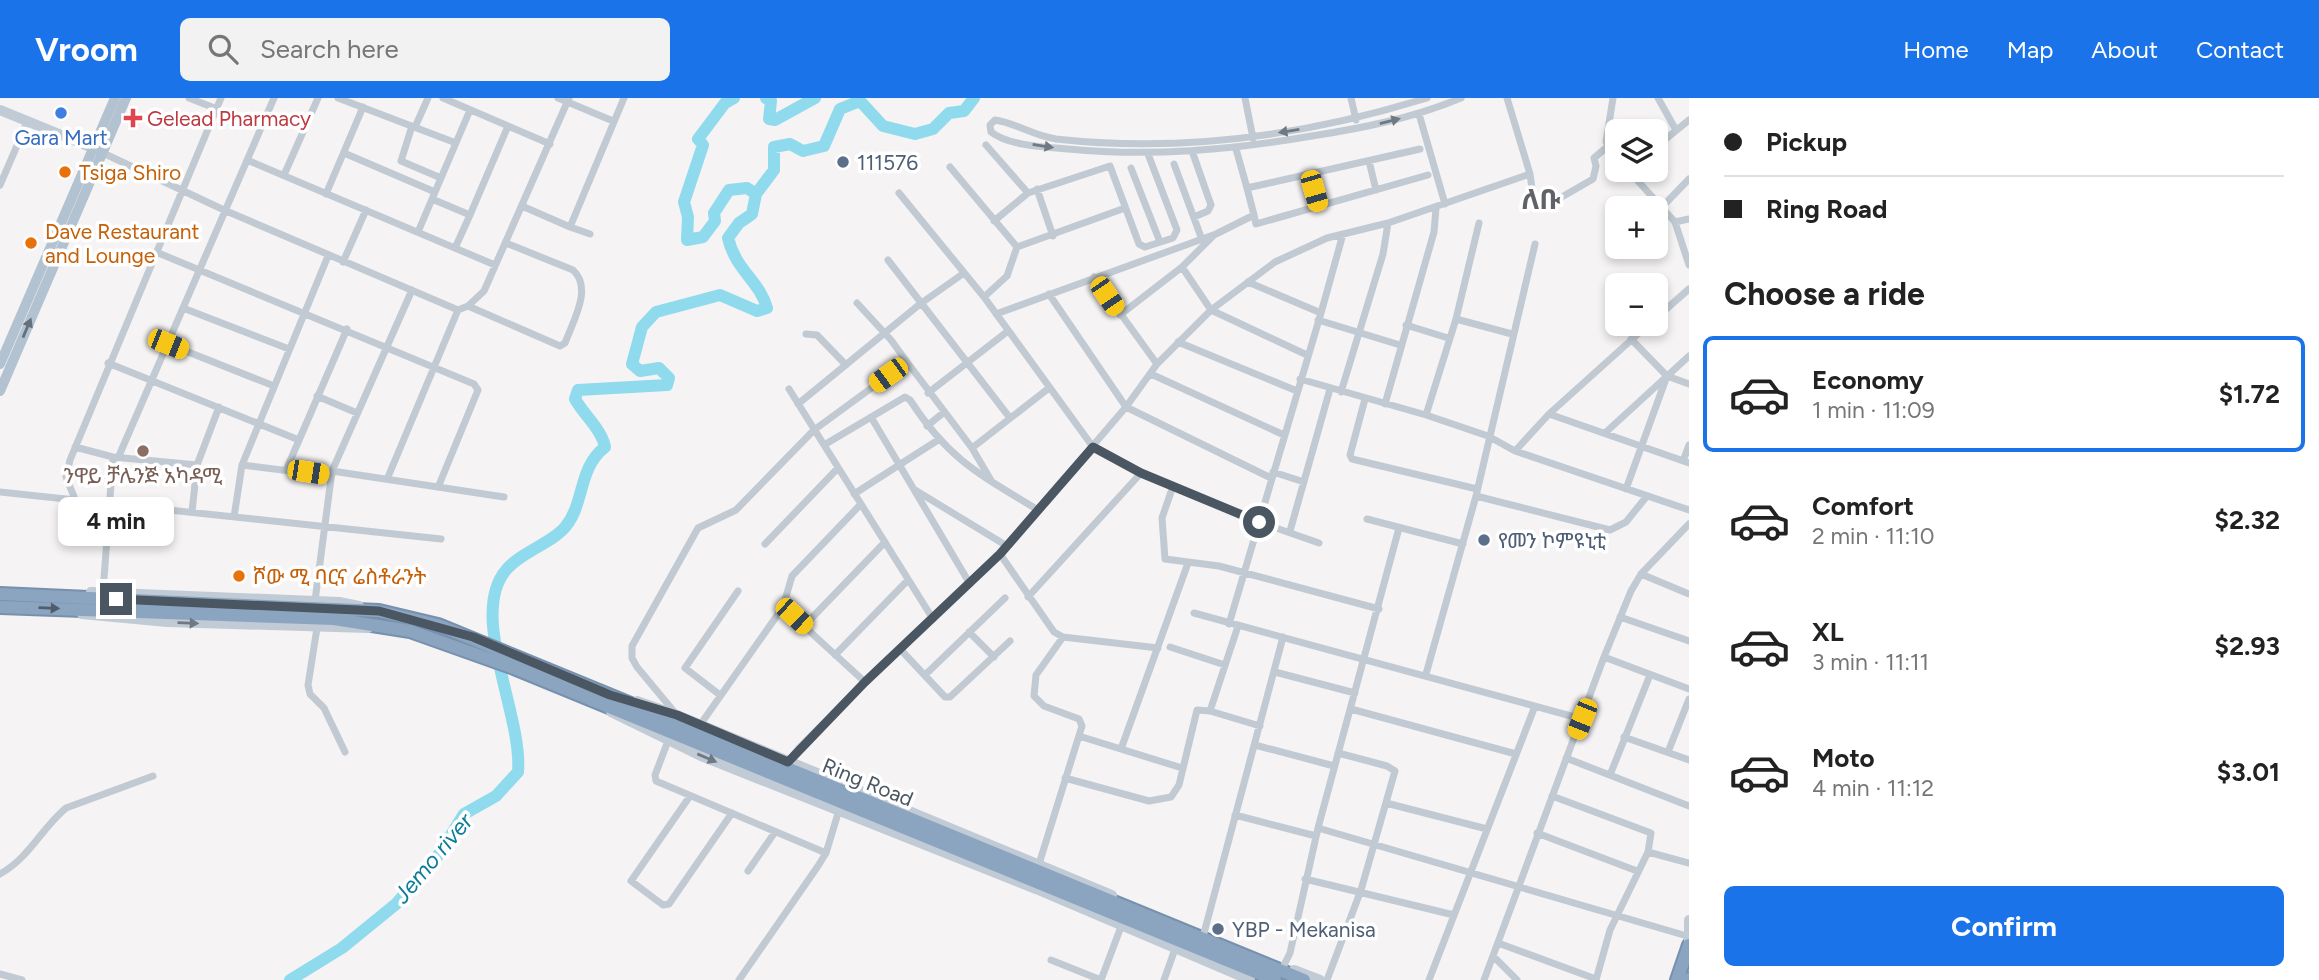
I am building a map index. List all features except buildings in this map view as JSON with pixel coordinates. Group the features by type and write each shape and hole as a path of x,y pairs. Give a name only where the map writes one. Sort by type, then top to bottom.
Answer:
{"highway":[{"name":"Ring Road","path":"0,594 74,603 334,619 381,626 434,638 607,699"},
{"name":"Ring Road","path":"0,607 74,603 379,611 473,637 607,699 1275,980"},
{"name":"Ring Road","path":"784,773 1304,980"},
{"path":"1677,980 1688,940"}],"main road":[{"path":"0,391 98,151 115,98"},
{"path":"0,364 98,151 126,98"}],"street":[{"path":"189,98 217,109"},
{"path":"75,499 66,477 75,447 221,98"},
{"path":"284,175 318,98"},
{"path":"338,98 456,143"},
{"path":"428,98 401,160 441,178"},
{"path":"443,98 550,144"},
{"path":"558,98 613,121"},
{"path":"570,227 624,98"},
{"path":"1245,98 1255,146"},
{"path":"1351,98 1356,120"},
{"path":"1427,98 1356,120 1253,137 1191,142 1109,142 1053,138 1004,121 995,120 990,125 994,135 1024,143 1108,153 1192,152 1236,149 1362,128 1419,114 1461,98"},
{"path":"1507,98 1530,174 1534,203 1548,205 1593,179 1596,175 1594,158 1605,148"},
{"path":"1610,119 1613,98"},
{"path":"1658,98 1676,130"},
{"path":"103,592 116,457 168,344 271,99"},
{"path":"0,110 98,151 328,256 458,310 468,306 484,291 568,100"},
{"path":"326,194 363,107"},
{"path":"418,232 470,110"},
{"path":"1419,114 1445,204"},
{"path":"0,185 28,120"},
{"path":"1668,137 1689,120"},
{"path":"456,248 508,126"},
{"path":"986,145 1028,193"},
{"path":"1236,149 1256,224 1428,175"},
{"path":"1247,188 1420,149"},
{"path":"1192,152 1211,205 1208,211 1194,217"},
{"path":"344,153 470,215"},
{"path":"994,220 1028,193 1110,166 1139,244 1145,247 1173,238 1177,230 1148,154"},
{"path":"247,160 495,265"},
{"path":"1369,161 1376,190"},
{"path":"1174,164 1201,237"},
{"path":"950,167 1017,247"},
{"path":"1131,167 1160,242"},
{"path":"784,773 865,682 1000,554 1093,447 1157,364 1211,310 1275,262 1343,234 1436,208 1530,174"},
{"path":"1309,175 1318,206"},
{"path":"1668,201 1689,179"},
{"path":"1643,182 1654,196"},
{"path":"1037,189 1053,236"},
{"path":"899,193 984,296 1093,447 1141,473 1259,522 1320,543"},
{"path":"522,206 590,234"},
{"path":"1017,247 1125,208"},
{"path":"1385,404 1434,232 1436,208"},
{"path":"344,262 366,210"},
{"path":"1668,213 1675,222 1689,264"},
{"path":"996,314 1216,233 1254,215"},
{"path":"1675,222 1689,219"},
{"path":"1341,393 1383,254 1388,223"},
{"path":"1426,415 1456,319 1479,223"},
{"path":"1120,315 1182,267 1216,233"},
{"path":"1229,624 1343,234"},
{"path":"468,306 545,342 560,346 565,343 584,288 581,277 573,270 506,243"},
{"path":"1426,674 1477,492 1535,244"},
{"path":"984,296 1007,276 1017,247"},
{"path":"156,252 304,311 474,384 478,390 439,485"},
{"path":"234,517 242,465 328,256"},
{"path":"888,260 1010,418"},
{"path":"1182,267 1211,310 1307,355"},
{"path":"798,404 920,304 964,273"},
{"path":"1094,277 1157,364"},
{"path":"1248,282 1360,333 1400,345"},
{"path":"1668,307 1689,289"},
{"path":"315,601 331,473 412,290"},
{"path":"1049,294 1126,407 1272,475 1304,482"},
{"path":"857,303 884,333 972,448 992,482"},
{"path":"183,308 289,349"},
{"path":"388,477 458,310"},
{"path":"1456,319 1512,334"},
{"path":"1406,325 1448,338"},
{"path":"286,468 347,329"},
{"path":"928,393 1008,331"},
{"path":"806,334 817,334 846,365"},
{"path":"1515,451 1549,414 1635,336"},
{"path":"1631,339 1667,376 1689,384"},
{"path":"1178,342 1297,391"},
{"path":"168,344 274,386"},
{"path":"1605,433 1689,356"},
{"path":"677,715 637,667 632,659 632,646 698,528 736,510 814,430 907,362"},
{"path":"108,363 299,440"},
{"path":"1151,374 1284,435"},
{"path":"1626,489 1667,376"},
{"path":"1300,379 1341,393 1426,415 1488,436 1515,451 1689,510"},
{"path":"972,448 1049,388"},
{"path":"789,389 933,619"},
{"path":"1290,531 1330,389"},
{"path":"317,396 357,413"},
{"path":"824,444 905,397 910,400 938,440 971,470 1038,510"},
{"path":"1365,399 1350,456 1352,459 1610,530 1626,522 1647,496"},
{"path":"192,512 197,465 219,407"},
{"path":"927,426 943,413"},
{"path":"1549,414 1687,459 1689,445"},
{"path":"871,416 971,584"},
{"path":"855,494 938,440"},
{"path":"75,447 116,457 197,465"},
{"path":"242,465 388,477 504,497"},
{"path":"765,544 838,468"},
{"path":"1028,597 1141,473"},
{"path":"1172,486 1162,518 1164,557 1244,573 1379,609"},
{"path":"914,489 1007,546"},
{"path":"0,492 440,539"},
{"path":"700,725 783,607 792,576 861,504"},
{"path":"1367,519 1463,544"},
{"path":"1484,980 1620,617 1641,575 1689,524"},
{"path":"1284,965 1290,953 1317,832 1354,693 1366,659 1399,528"},
{"path":"804,626 885,542"},
{"path":"1000,554 1054,632 1063,638 1158,648"},
{"path":"1121,749 1188,563"},
{"path":"1641,575 1689,594"},
{"path":"835,655 908,580"},
{"path":"720,695 685,668 738,591"},
{"path":"379,611 339,602 103,592 85,593 74,603 84,615 113,619 317,628 381,626"},
{"path":"925,676 1004,598"},
{"path":"783,607 865,682"},
{"path":"1194,613 1426,674 1582,719"},
{"path":"1620,617 1689,641"},
{"path":"1210,711 1238,626"},
{"path":"317,628 308,685 310,694 324,708 345,752"},
{"path":"969,632 994,657"},
{"path":"1204,933 1283,636"},
{"path":"1039,864 1082,722 1044,706 1037,700 1033,690 1036,675 1063,638"},
{"path":"901,650 945,696 950,697 1010,641"},
{"path":"1170,647 1225,665"},
{"path":"1604,657 1689,689"},
{"path":"1275,672 1354,693"},
{"path":"1610,775 1650,675"},
{"path":"607,699 677,715 700,725 784,773 839,810 1122,924 1250,980"},
{"path":"607,699 614,715 668,741 784,773 1039,864 1320,980"},
{"path":"1668,752 1689,699"},
{"path":"1429,980 1535,706"},
{"path":"1065,778 1157,802 1176,792 1195,714 1200,709 1259,726"},
{"path":"1351,709 1516,754"},
{"path":"1079,736 1182,768"},
{"path":"1624,737 1689,760"},
{"path":"668,741 654,778 690,796 826,853"},
{"path":"1255,745 1334,766"},
{"path":"1327,980 1361,890 1395,771 1393,768 1338,753"},
{"path":"1566,758 1689,807"},
{"path":"0,874 17,864 66,808 153,776"},
{"path":"690,796 631,881 663,905 669,904 732,813"},
{"path":"1498,943 1596,980 1610,930 1648,852 1651,834 1552,796"},
{"path":"1386,803 1486,829"},
{"path":"739,980 826,853 839,810"},
{"path":"1235,815 1374,845 1619,915 1688,940 1689,920"},
{"path":"748,871 775,832"},
{"path":"1537,833 1637,871"},
{"path":"1648,852 1689,863"},
{"path":"1305,879 1361,890 1454,915"},
{"path":"1051,960 1101,980 1122,924"},
{"path":"1164,980 1175,949"},
{"path":"1493,956 1517,980"},
{"path":"0,974 22,980"}],"waterway":[{"path":"734,98 725,103 698,139 703,145 684,202 688,217 687,240 703,237 715,221 714,213 729,190 747,188 756,194"},
{"path":"766,98 771,101 769,119 775,120 815,98"},
{"name":"Jemo river","path":"290,980 342,948 396,904 440,853 464,814 496,796 518,772 513,723 494,639 496,589 512,564 566,526 572,517 590,465 605,447 597,429 575,399 578,390 667,385 669,378 659,368 640,371 632,364 642,327 656,312 720,295 757,311 767,308 759,290 736,259 728,238 739,223 752,214 756,194 774,170 774,147 790,144 803,151 824,146 840,109 860,101 883,126 915,134 933,129 949,113 964,111 974,98"}],"place":[{"name":"Gara Mart","path":"61,113"},
{"name":"Gelead Pharmacy","path":"133,118"},
{"name":"111576","path":"843,162"},
{"name":"Tsiga Shiro","path":"65,172"},
{"name":"Dave Restaurant and Lounge","path":"31,243"},
{"name":"ንዋይ ቻሌንጅ አካዳሚ","path":"143,451"},
{"name":"የመን ኮምዩኒቲ","path":"1484,540"},
{"name":"ሾው ሚ ባርና ሬስቶራንት","path":"239,576"},
{"name":"YBP - Mekanisa","path":"1218,929"}],"district":[{"name":"ለቡ","path":"1541,199"}],"route":[{"path":"116,599 379,611 411,618 473,637 610,695 625,697 677,715 788,762 797,749 865,682 971,584 1093,447 1110,459 1259,522"}]}
